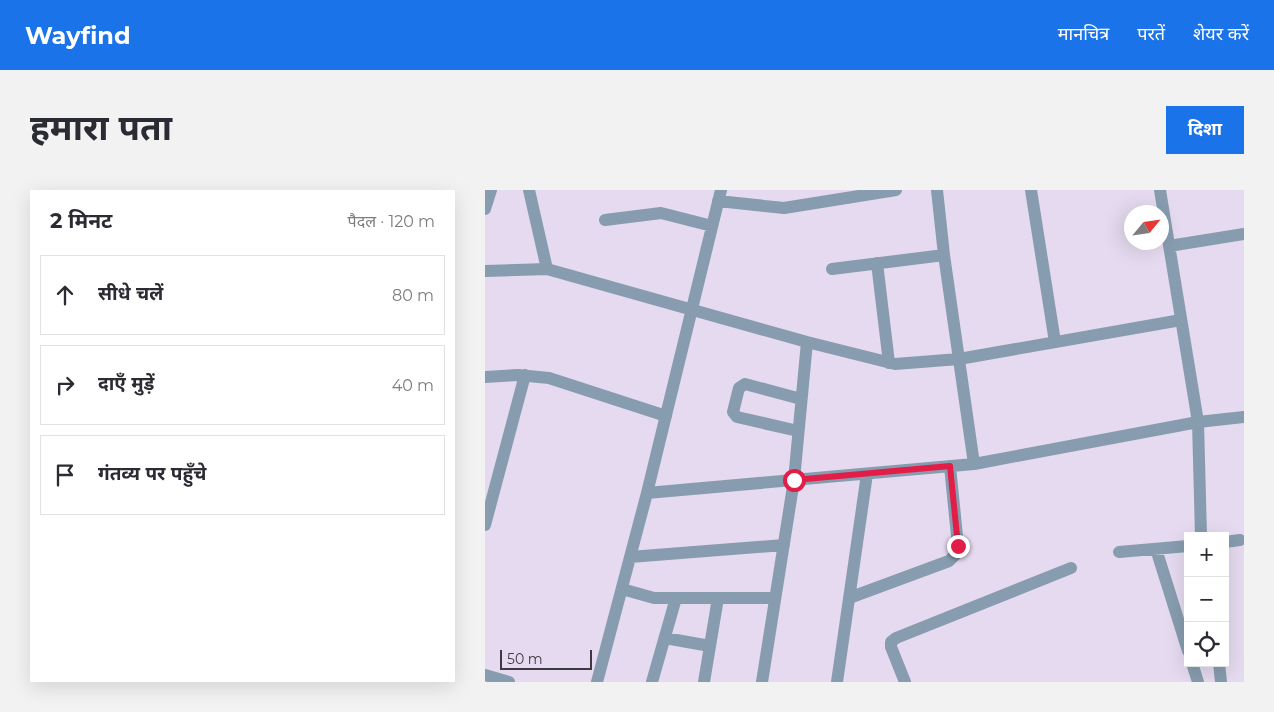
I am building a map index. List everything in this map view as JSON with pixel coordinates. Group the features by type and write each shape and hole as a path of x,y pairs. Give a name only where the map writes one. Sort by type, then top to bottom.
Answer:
{"street":[{"path":"485,209 491,190"},
{"path":"529,190 547,268"},
{"path":"597,682 647,493 719,195 784,208 897,190"},
{"path":"937,190 944,255 974,464"},
{"path":"1031,190 1055,342"},
{"path":"1160,190 1162,205"},
{"path":"605,220 661,213 712,226"},
{"path":"1201,532 1198,422 1169,246 1244,234"},
{"path":"832,269 944,255"},
{"path":"877,263 889,363"},
{"path":"485,272 547,268 807,342 889,363 959,359 1181,320"},
{"path":"762,682 794,480 807,342"},
{"path":"485,377 525,375 549,378 666,416"},
{"path":"485,525 491,477 525,375"},
{"path":"798,431 737,417 733,412 739,388 745,384 801,400"},
{"path":"647,493 974,464 1198,422 1244,417"},
{"path":"849,598 949,561 955,555 958,546 950,466"},
{"path":"837,682 867,474"},
{"path":"1229,541 1240,540"},
{"path":"630,557 783,545"},
{"path":"1119,552 1184,546"},
{"path":"1156,549 1184,638"},
{"path":"905,682 891,647 891,642 896,638 1071,568"},
{"path":"621,590 654,598 775,598"},
{"path":"652,682 676,598"},
{"path":"704,682 718,598"},
{"path":"665,638 710,646"},
{"path":"1193,667 1197,682"},
{"path":"1219,667 1221,682"},
{"path":"485,675 509,682"}],"route":[{"path":"794,480 950,466 958,546"}]}
